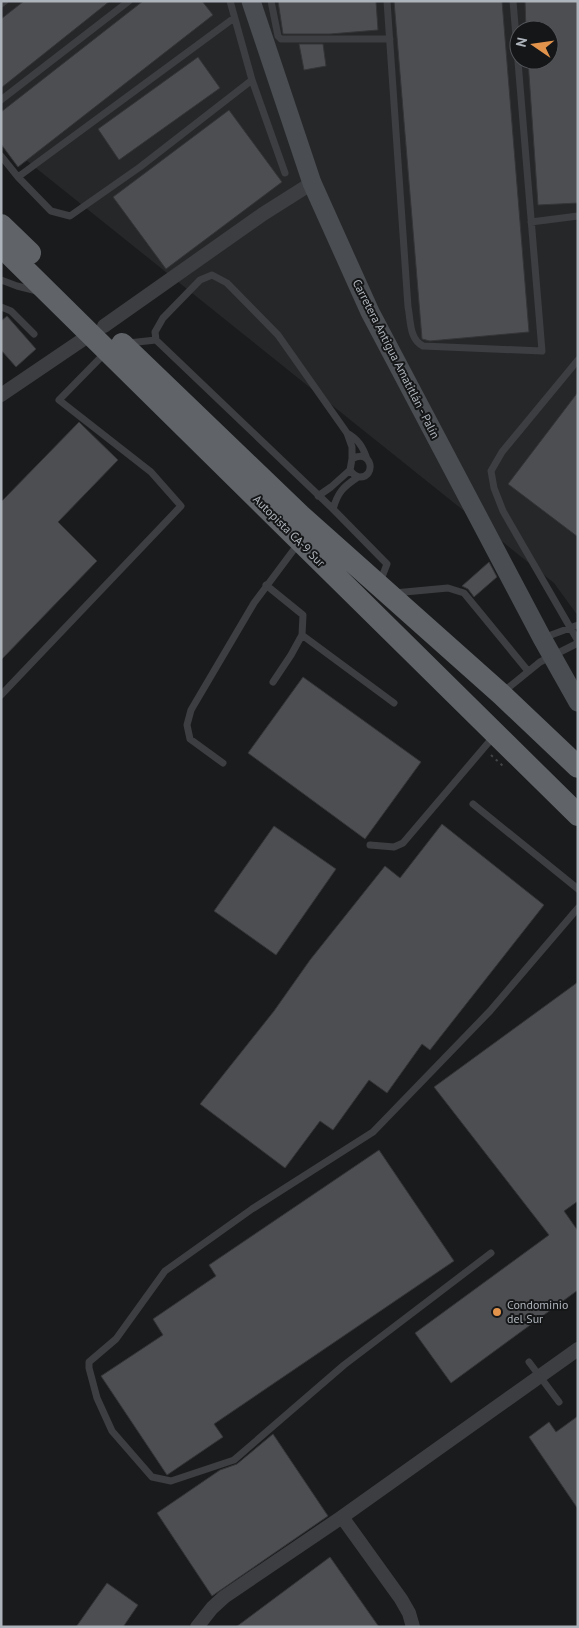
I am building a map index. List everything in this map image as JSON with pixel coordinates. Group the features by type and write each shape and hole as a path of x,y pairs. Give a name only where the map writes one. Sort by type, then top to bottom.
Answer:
{"highway":[{"name":"Autopista CA-9 Sur","path":"1,226 115,347 501,694 578,766"},
{"name":"Autopista CA-9 Sur","path":"1,246 49,293 97,330"},
{"name":"Autopista CA-9 Sur","path":"115,347 491,744 578,815"}],"main road":[{"name":"Carretera Antigua Amatitlán - Palín","path":"251,1 312,183 370,312 542,638 578,702"}],"street":[{"path":"1,395 263,214 312,183"},
{"path":"197,1627 212,1608 224,1597 342,1517 578,1349"},
{"path":"342,1517 401,1599 409,1613 413,1627"}],"lane":[{"path":"1,4 5,1"},
{"path":"1,100 130,1"},
{"path":"230,1 252,80 285,173"},
{"path":"271,1 278,36 281,39 390,39"},
{"path":"387,1 411,332 416,343 423,346 542,351 513,1"},
{"path":"18,177 234,18"},
{"path":"1,156 18,177 51,211 70,216 140,166 252,80"},
{"path":"531,222 578,216"},
{"path":"318,496 350,470 352,447 347,433 278,335 227,283 212,275 200,280 163,318 155,332 156,340 387,564 384,589 448,588 464,593 528,671"},
{"path":"1,280 17,286 49,293"},
{"path":"1,307 11,311 34,334"},
{"path":"1,694 182,506 151,472 60,400 115,347 156,340"},
{"path":"501,694 528,671 578,642 503,511 494,488 491,471 502,452 578,360"},
{"path":"333,510 336,498 343,487 358,477 368,474 370,469 370,463 363,448 354,437 347,433"},
{"path":"352,459 362,456 367,459"},
{"path":"350,470 358,477"},
{"path":"223,763 190,739 187,725 191,710 254,603 300,542"},
{"path":"266,585 303,615 302,635 274,682"},
{"path":"542,638 578,625"},
{"path":"302,635 394,703"},
{"path":"370,845 394,847 403,842 491,744"},
{"path":"473,804 578,889"},
{"path":"491,1253 344,1365 234,1460 171,1481 152,1477 112,1431 96,1398 89,1362 116,1339 165,1271 252,1209 373,1132 490,1011 578,908"},
{"path":"570,918 578,919"},
{"path":"529,1362 559,1402"}],"path":[{"path":"491,744 509,772"}],"shaded area":[{"path":"1,1 578,1 578,616 554,583 1,140"}],"building":[{"path":"24,1 110,1 1,88 1,19"},
{"path":"143,1 202,1 213,15 18,167 1,144 1,112"},
{"path":"278,1 376,1 378,30 330,34 283,34"},
{"path":"394,1 502,1 529,332 430,341 422,339"},
{"path":"525,1 578,1 578,203 538,205 529,70 559,70 559,20 526,20"},
{"path":"299,44 323,44 326,66 304,70"},
{"path":"198,57 220,88 119,160 98,129"},
{"path":"229,110 282,182 166,269 113,197"},
{"path":"7,316 36,349 16,367 1,350 1,321"},
{"path":"578,392 578,537 508,484"},
{"path":"79,422 118,460 58,522 97,561 1,660 1,502"},
{"path":"489,562 497,577 474,597 468,589 462,586"},
{"path":"303,677 421,762 365,839 248,753"},
{"path":"442,824 544,905 430,1050 422,1044 387,1093 369,1080 333,1130 320,1121 285,1168 200,1104 274,1011 310,960 385,866 400,878"},
{"path":"274,826 336,869 276,955 214,911"},
{"path":"578,982 578,1201 564,1211 578,1231 578,1290 451,1383 415,1333 549,1235 434,1087"},
{"path":"379,1150 454,1261 214,1424 223,1437 167,1475 101,1376 163,1335 153,1319 216,1276 209,1265"},
{"path":"578,1416 578,1509 529,1437 549,1422 556,1432"},
{"path":"273,1434 328,1516 212,1596 157,1513 220,1470 237,1464"},
{"path":"330,1557 379,1627 236,1627"},
{"path":"107,1583 138,1605 123,1627 76,1627"}],"place":[{"name":"Condominio del Sur","path":"497,1312"}]}
